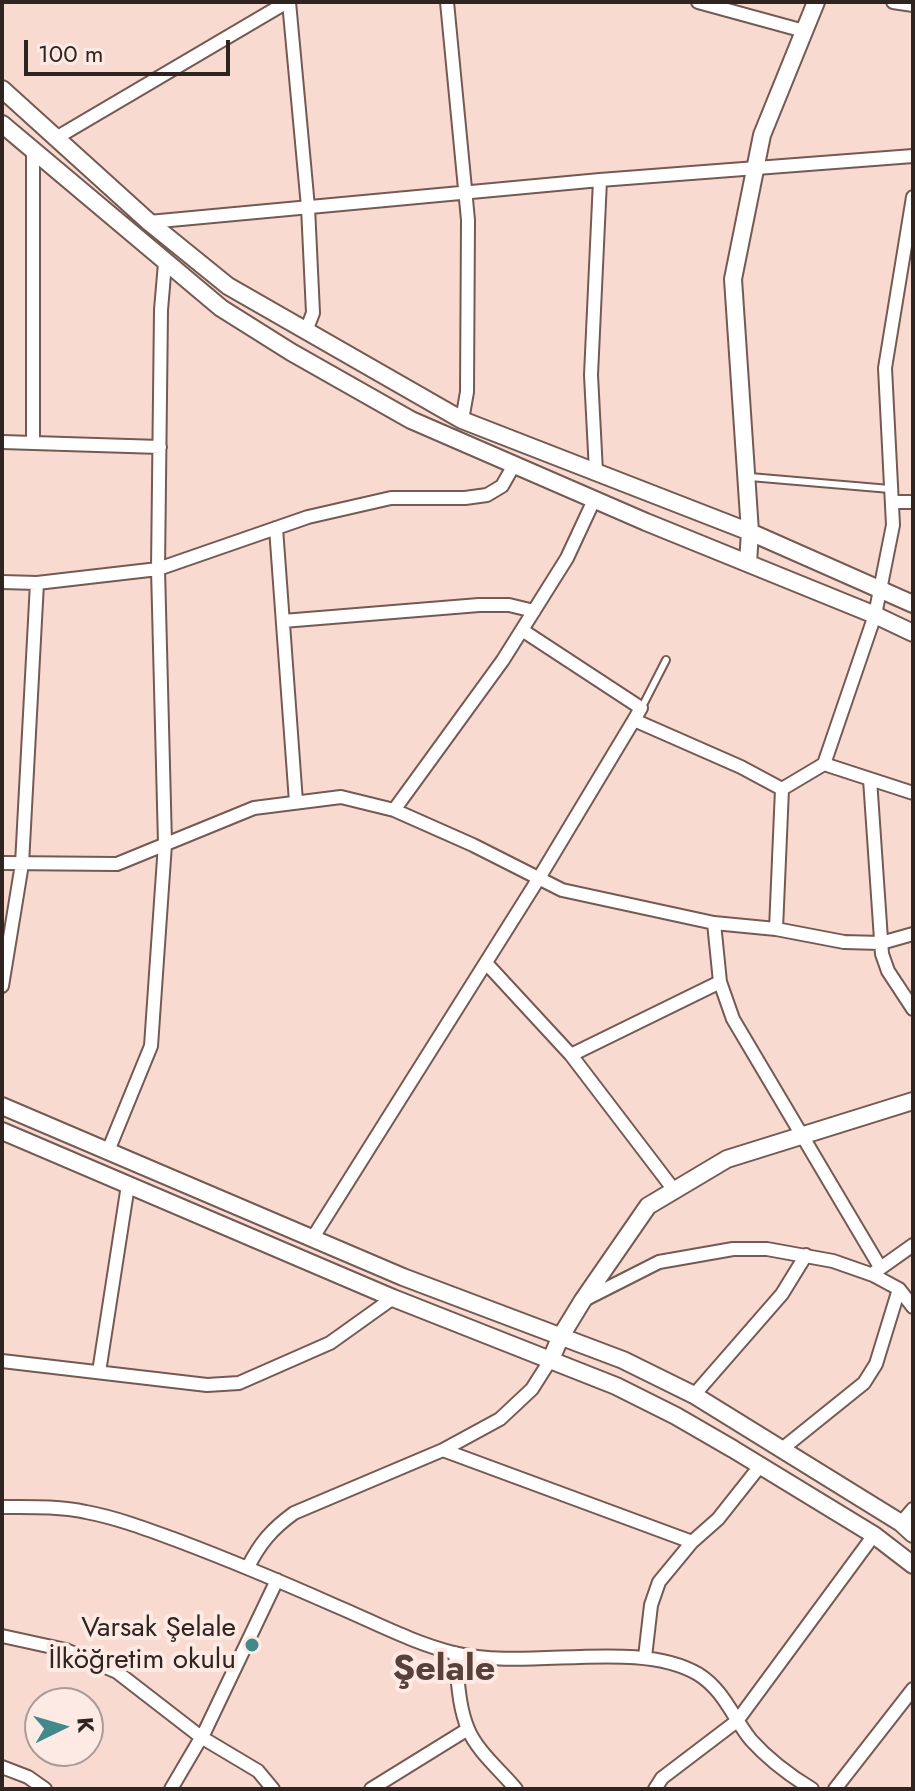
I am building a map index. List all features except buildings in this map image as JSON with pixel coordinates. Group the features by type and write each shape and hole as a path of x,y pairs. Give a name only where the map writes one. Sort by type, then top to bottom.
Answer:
{"street":[{"path":"56,138 288,2 308,207 313,313 306,331"},
{"path":"447,2 468,220 467,392 462,420"},
{"path":"698,2 804,31"},
{"path":"748,563 750,532 733,279 762,135 816,2"},
{"path":"893,2 913,5"},
{"path":"2,89 149,222 228,286 462,420 750,532 913,604"},
{"path":"2,124 221,308 411,420 913,633"},
{"path":"33,152 33,442"},
{"path":"149,222 600,180 913,156"},
{"path":"596,472 591,375 600,180"},
{"path":"782,789 824,764 875,615 881,588 893,525 885,368 913,197"},
{"path":"108,1151 151,1046 165,844 158,569 161,310 165,263"},
{"path":"2,442 160,447"},
{"path":"2,582 37,583 158,569 308,517 391,498 487,495 502,486 514,465"},
{"path":"892,496 913,502"},
{"path":"394,810 503,660 567,558 594,500"},
{"path":"276,528 296,802"},
{"path":"2,986 22,864 37,583"},
{"path":"283,621 479,605 509,605 534,611"},
{"path":"312,1239 539,878 641,708 522,630"},
{"path":"634,720 741,767 782,789"},
{"path":"824,764 913,793"},
{"path":"870,779 881,943 888,971 913,1009"},
{"path":"776,929 782,789"},
{"path":"2,863 117,864 254,808 341,797 394,810 562,890 714,923 776,929 844,942 881,943 913,934"},
{"path":"714,923 720,982 733,1019 803,1135 877,1271 899,1289 913,1307"},
{"path":"486,963 571,1055 674,1190"},
{"path":"571,1055 720,982"},
{"path":"248,1567 260,1543 274,1527 294,1513 443,1450 500,1419 532,1389 583,1300 648,1206 727,1159 913,1101"},
{"path":"2,1106 312,1239 623,1360 694,1395 907,1528 913,1509"},
{"path":"2,1131 393,1298 551,1359 647,1401 874,1535 913,1565"},
{"path":"99,1372 128,1185"},
{"path":"583,1300 659,1262 733,1249 767,1249 877,1271 913,1245"},
{"path":"694,1395 782,1294 806,1255"},
{"path":"782,1449 864,1383 876,1364 899,1289"},
{"path":"2,1361 207,1385 239,1383 330,1343 393,1298"},
{"path":"443,1450 692,1542"},
{"path":"645,1657 651,1605 659,1582 692,1542 718,1519 760,1466"},
{"path":"2,1507 85,1512 137,1526 248,1567 372,1622 455,1653 494,1659 645,1657 677,1664 715,1687 737,1721 767,1756 784,1772 812,1789"},
{"path":"655,1789 662,1778 737,1721 874,1535"},
{"path":"171,1789 201,1737 277,1580"},
{"path":"2,1636 66,1650 117,1672 201,1737 258,1771 273,1789"},
{"path":"455,1653 468,1729 516,1789"},
{"path":"835,1789 913,1689"},
{"path":"371,1789 468,1729"},
{"path":"2,1767 28,1777 45,1789"}],"lane":[{"path":"746,476 892,496"},
{"path":"641,708 666,660"}],"place":[{"name":"Varsak Şelale İlköğretim okulu","path":"252,1645"}],"district":[{"name":"Şelale","path":"444,1671"}]}
